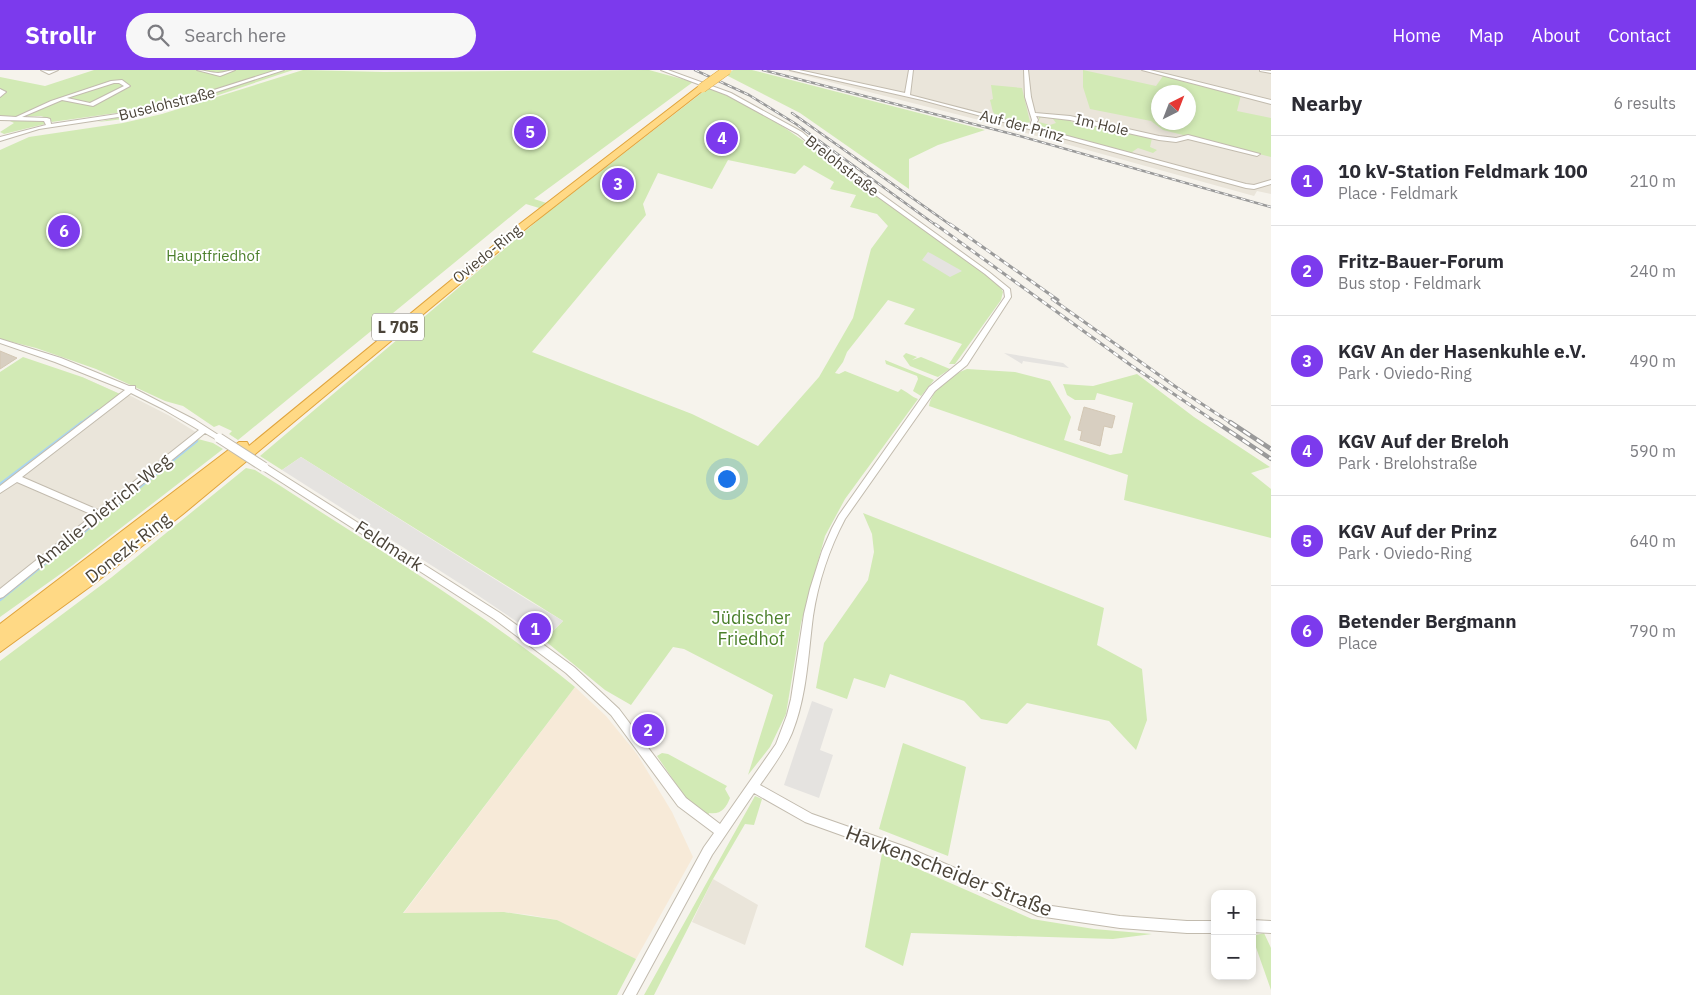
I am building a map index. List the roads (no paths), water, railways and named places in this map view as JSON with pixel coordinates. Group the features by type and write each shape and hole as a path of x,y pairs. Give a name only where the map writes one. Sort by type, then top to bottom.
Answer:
{"highway":[{"name":"Oviedo-Ring","path":"250,445 511,234 719,70"},
{"name":"Oviedo-Ring","path":"699,87 728,70"},
{"name":"Donezk-Ring","path":"0,632 250,445"},
{"name":"Donezk-Ring","path":"0,646 165,520 250,445"}],"street":[{"path":"43,70 49,73 56,70"},
{"path":"199,70 220,75 233,70"},
{"name":"Buselohstraße","path":"49,126 158,109 282,70"},
{"name":"Brelohstraße","path":"663,70 729,94 800,133 836,164 1007,289 1008,297 964,363 932,389 842,517 832,536 810,612 791,724 780,747 752,786"},
{"name":"Auf der Prinz","path":"792,70 907,95 1252,187 1271,182"},
{"path":"907,95 911,70"},
{"path":"1026,70 1028,97 1035,123 1031,129"},
{"path":"1144,70 1271,102"},
{"path":"1262,70 1271,72"},
{"path":"18,117 64,99 117,81 128,87 91,105 64,99"},
{"path":"0,90 4,92 0,95"},
{"name":"Im Hole","path":"1033,114 1070,118 1159,138 1176,140 1188,137 1257,154"},
{"path":"0,118 44,118 48,120 49,126 0,139"},
{"name":"Feldmark","path":"0,341 77,365 132,388 205,429 497,616 570,670 614,712 682,802 721,832"},
{"path":"0,490 132,388"},
{"name":"Amalie-Dietrich-Weg","path":"0,594 205,429"},
{"path":"16,478 99,514"},
{"path":"629,995 721,832 752,786"},
{"name":"Havkenscheider Straße","path":"752,786 809,818 909,854 972,883 1038,910 1120,922 1211,927"},
{"path":"1256,926 1271,927"}],"waterway":[{"path":"81,423 98,410"},
{"path":"0,484 82,422"},
{"path":"0,600 197,441"}],"railway":[{"path":"695,70 749,95 796,124 937,226"},
{"path":"763,70 1016,135 1271,207"},
{"path":"792,113 952,226"},
{"path":"935,224 1132,366 1217,423"},
{"path":"950,224 1058,300"},
{"path":"1052,299 1176,387 1231,423"},
{"path":"1216,422 1271,459"},
{"path":"1230,422 1271,449"}],"place":[{"name":"KGV Auf der Prinz","path":"530,132"},
{"name":"KGV Auf der Breloh","path":"722,138"},
{"name":"KGV An der Hasenkuhle e.V.","path":"618,184"},
{"name":"Betender Bergmann","path":"64,231"},
{"name":"10 kV-Station Feldmark 100","path":"535,629"},
{"name":"Fritz-Bauer-Forum","path":"648,730"}],"park label":[{"name":"Hauptfriedhof","path":"213,256"},
{"name":"Jüdischer Friedhof","path":"751,628"}]}
